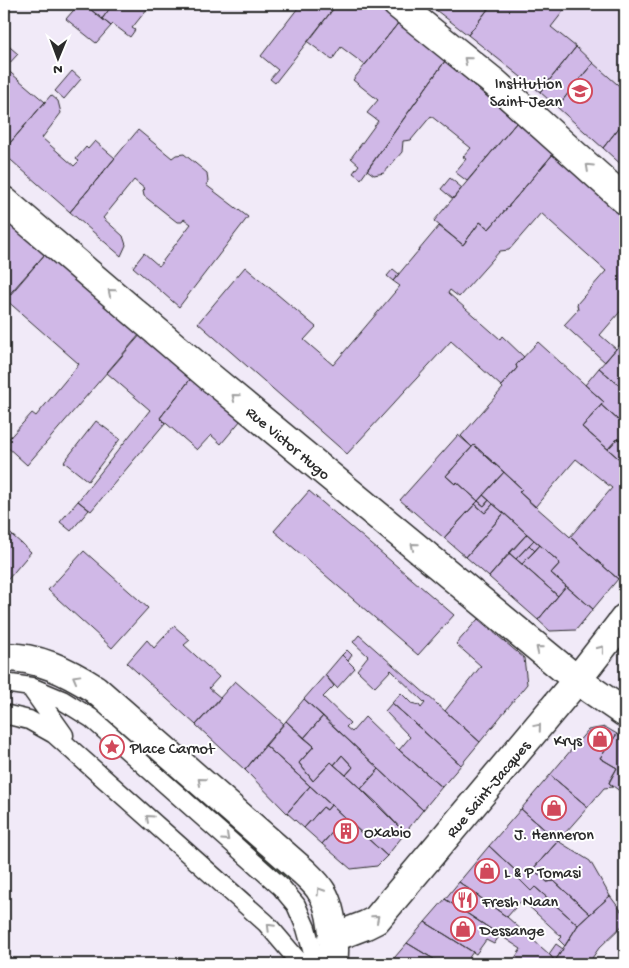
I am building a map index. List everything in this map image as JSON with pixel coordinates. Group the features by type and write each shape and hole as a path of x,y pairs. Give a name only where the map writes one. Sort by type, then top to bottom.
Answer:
{"street":[{"path":"397,4 495,83 625,200"},
{"name":"Rue Victor Hugo","path":"4,200 210,377 577,680 625,713"},
{"name":"Rue Saint-Jacques","path":"332,938 366,926 376,920 577,680 625,618"},
{"path":"6,666 27,659 61,669 95,689 305,873 322,892 331,923 333,964"}],"lane":[{"path":"6,666 31,687 75,752"},
{"path":"6,666 31,687 62,700 91,718 281,887 290,896 300,913 316,964"},
{"path":"4,714 22,718 42,726 75,752 266,923 301,964"}],"shaded area":[{"name":"Institution Saint-Jean","path":"428,4 625,4 625,168 468,35"}],"green space":[{"path":"94,705 295,873 289,880 92,707"}],"building":[{"path":"79,4 84,4 111,26 96,43 66,19"},
{"path":"84,4 113,4 102,19"},
{"path":"113,4 151,4 132,28 135,30 130,37 113,24 111,26 102,19"},
{"path":"301,4 337,4 275,83 270,79 278,70 261,56"},
{"path":"337,4 376,4 399,22 365,65 341,47 332,60 308,42"},
{"path":"428,4 492,4 468,35"},
{"path":"492,4 569,4 551,27 576,47 540,92 468,35"},
{"path":"399,22 445,61 361,179 353,173 359,165 351,158 378,121 367,113 378,100 353,80"},
{"path":"4,42 18,54 5,68 45,102 4,150"},
{"path":"576,47 593,63 557,107 540,92"},
{"path":"445,61 517,122 467,181 455,172 466,159 463,157 471,148 431,116 411,140 403,141 402,152 384,173 374,175 367,170"},
{"path":"593,63 625,91 625,120 603,148 557,107"},
{"path":"72,71 81,79 64,99 55,91"},
{"path":"51,95 58,101 61,113 42,138 74,166 79,161 76,159 86,147 88,149 95,141 115,158 70,212 4,154 4,150"},
{"path":"625,120 625,168 603,148"},
{"path":"517,122 554,153 489,229 480,222 463,245 434,221"},
{"path":"138,130 172,158 176,155 184,154 207,173 208,182 206,185 248,217 179,307 133,267 144,253 159,266 191,224 184,219 182,222 177,222 144,196 143,191 145,189 134,180 103,218 123,236 126,245 121,256 70,212"},
{"path":"554,153 625,217 625,306 600,335 616,349 605,362 564,325 578,310 577,304 606,271 541,213 509,250 500,251 459,297 450,290 448,293 500,339 502,336 524,357 516,365 517,368 501,386 451,341 347,454 198,323 245,267 316,327 304,340 333,365 400,286 393,281 439,226 463,245 480,222 489,229"},
{"path":"450,178 462,188 453,199 441,189"},
{"path":"4,213 46,253 10,295 4,290"},
{"path":"46,253 140,334 27,465 4,444 32,413 36,416 79,364 5,299"},
{"path":"393,269 399,274 393,281 387,276"},
{"path":"142,333 192,377 160,418 165,423 91,511 78,501 150,410 107,373"},
{"path":"625,339 625,390 599,368"},
{"path":"538,342 604,402 582,427 625,464 625,571 618,579 570,537 612,488 576,459 535,507 519,492 522,489 474,445 472,447 461,436 503,388 501,386 517,368 516,365"},
{"path":"599,368 625,390 625,426 601,405 604,402 585,385"},
{"path":"192,377 241,420 221,444 211,435 197,450 160,418"},
{"path":"601,405 625,426 625,444 618,438 608,449 582,427"},
{"path":"96,421 120,439 88,481 64,462"},
{"path":"458,435 472,447 446,476 455,484 457,482 478,501 444,538 400,500"},
{"path":"618,438 625,444 625,464 608,449"},
{"path":"474,445 504,472 478,501 457,482 455,484 446,476"},
{"path":"504,472 522,489 519,492 618,579 593,609 551,573 560,563 483,495"},
{"path":"309,491 454,615 418,655 274,531"},
{"path":"483,495 489,500 484,506 478,501"},
{"path":"489,500 493,504 485,513 475,504 478,501 484,506"},
{"path":"78,501 89,510 71,531 60,522"},
{"path":"475,504 485,513 493,504 504,513 466,557 444,538"},
{"path":"504,513 527,534 489,577 466,557"},
{"path":"4,528 31,552 4,584"},
{"path":"527,534 534,540 516,559 509,553"},
{"path":"534,540 540,545 535,551 529,545"},
{"path":"529,545 535,551 522,564 516,559"},
{"path":"540,545 560,563 551,573 566,586 558,596 522,564"},
{"path":"84,551 148,608 112,648 48,590"},
{"path":"509,553 558,596 538,620 489,577"},
{"path":"566,586 593,609 576,630 550,631 538,620"},
{"path":"478,619 524,658 527,684 480,742 445,711 481,666 456,644"},
{"path":"174,626 190,640 184,645 219,677 209,688 221,698 196,725 127,663 147,640 154,648"},
{"path":"359,635 480,742 461,765 392,703 401,693 411,703 419,705 421,708 425,703 391,670 375,687 357,670 368,656 353,642"},
{"path":"347,650 352,655 348,661 342,655"},
{"path":"342,655 355,668 337,688 325,675"},
{"path":"325,675 334,686 323,697 350,723 346,727 352,732 365,717 399,750 442,787 423,810 304,699"},
{"path":"235,681 284,724 245,770 196,725"},
{"path":"304,699 323,716 304,738 286,721"},
{"path":"392,703 461,765 442,787 399,750 410,737 385,711"},
{"path":"323,716 379,769 361,789 346,775 353,767 342,755 334,765 331,762 313,781 299,763 314,746 304,738"},
{"path":"286,721 314,746 299,763 313,781 331,762 376,802 405,833 387,856 265,745"},
{"path":"605,727 617,734 600,758 617,768 609,783 613,787 604,788 588,807 550,775 588,730"},
{"path":"617,734 625,740 625,795 609,783 617,768 600,758"},
{"path":"265,745 310,786 287,813 245,770"},
{"path":"342,755 353,767 346,775 334,765"},
{"path":"379,769 423,810 405,833 361,789"},
{"name":"J. Henneron","path":"550,775 588,807 558,841 521,809"},
{"path":"310,786 331,805 327,810 323,807 304,828 287,813"},
{"path":"331,805 345,818 322,844 304,828 323,807 327,810"},
{"path":"521,809 558,841 533,869 547,882 554,881 590,914 578,925 535,887 531,891 516,876 517,872 489,846"},
{"name":"Oxabio","path":"345,818 387,856 377,866 351,869 322,844"},
{"path":"558,841 590,861 610,896 590,914 554,881 547,882 533,869"},
{"path":"489,846 517,872 516,876 531,891 535,887 578,925 565,946 559,940 562,937 522,900 507,917 459,882"},
{"path":"459,882 507,917 549,954 555,961 553,964 511,964 521,949 445,899"},
{"path":"610,896 625,916 625,923 599,948 588,964 560,964 555,961 578,925"},
{"name":"Dessange","path":"445,899 500,935 494,944 486,940 476,954 425,922"},
{"path":"425,922 473,952 465,963 467,964 442,964 407,943"},
{"path":"407,943 442,964 389,964"},
{"path":"556,944 563,949 555,961 549,954"}],"place":[{"name":"Institution Saint-Jean","path":"580,91"},
{"name":"Krys","path":"600,739"},
{"name":"Place Carnot","path":"112,747"},
{"name":"J. Henneron","path":"554,808"},
{"name":"Oxabio","path":"346,831"},
{"name":"L & P Tomasi","path":"487,871"},
{"name":"Fresh Naan","path":"465,900"},
{"name":"Dessange","path":"463,929"}]}
